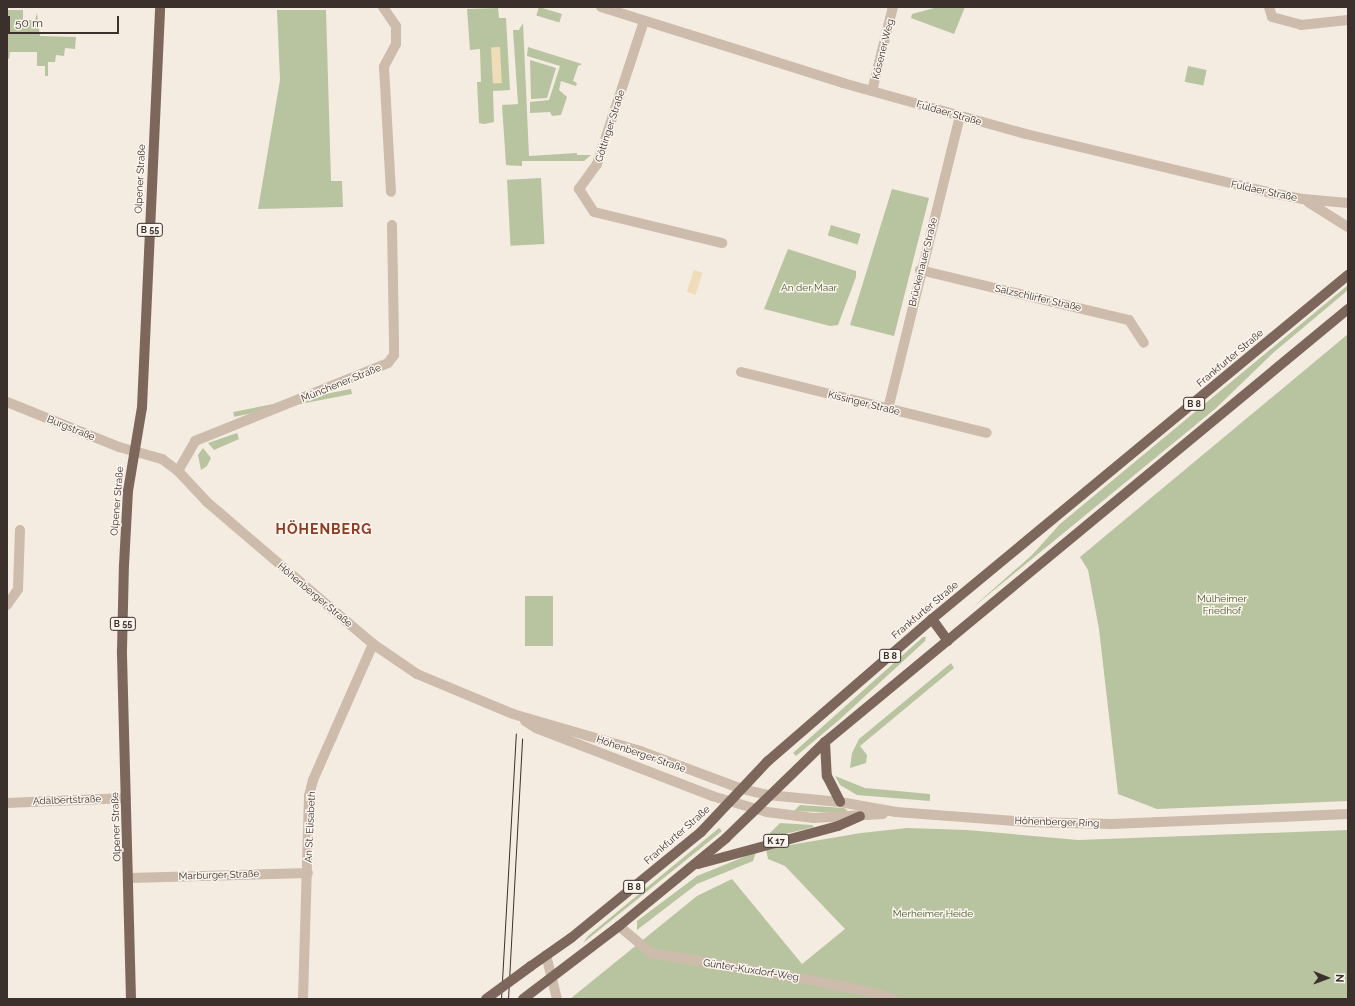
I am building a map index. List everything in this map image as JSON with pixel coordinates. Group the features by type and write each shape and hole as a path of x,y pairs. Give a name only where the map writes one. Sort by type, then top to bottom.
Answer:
{"main road":[{"name":"Olpener Straße","path":"131,999 130,878 122,650 127,507 142,407 160,7"},
{"name":"Frankfurter Straße","path":"486,999 546,955 691,841 731,802 768,761 932,619 1348,275"},
{"name":"B 8","path":"522,999 619,926 733,832 768,795 825,742 1348,309"},
{"path":"932,619 948,641"},
{"path":"825,742 827,776 840,802"},
{"name":"K 17","path":"693,865 838,826 860,816"}],"street":[{"path":"383,7 396,26 396,44 384,67 391,192"},
{"name":"Fuldaer Straße","path":"601,7 872,91 960,116 1129,160 1303,199 1348,203"},
{"name":"Kösener Weg","path":"872,91 893,7"},
{"path":"1269,7 1272,17 1301,25 1348,20"},
{"name":"Göttinger Straße","path":"644,21 597,164 579,189 594,212 722,243"},
{"name":"Brückenauer Straße","path":"888,409 920,270 960,116"},
{"name":"Fuldaer Straße","path":"1303,199 1348,227"},
{"name":"Münchener Straße","path":"178,472 195,441 388,363 394,354 392,225"},
{"name":"Salzschlirfer Straße","path":"920,270 1130,320 1144,342"},
{"name":"Kissinger Straße","path":"741,372 986,433"},
{"name":"Burgstraße","path":"7,402 135,452"},
{"name":"Höhenberger Straße","path":"135,452 162,459 178,472 207,502 373,644 417,674 513,714 640,752 742,789 768,795"},
{"path":"7,605 18,589 20,530"},
{"name":"An St. Elisabeth","path":"303,999 308,873 309,796 313,780 373,644"},
{"name":"Höhenberger Straße","path":"513,714 536,728 731,802 754,809"},
{"name":"Höhenberger Ring","path":"768,795 840,802 896,812 1074,824 1348,814"},
{"name":"Adalbertstraße","path":"7,803 126,798"},
{"name":"K 17","path":"754,809 801,817 860,816 896,812"},
{"name":"Marburger Straße","path":"130,878 308,873"},
{"name":"Günter-Kuxdorf-Weg","path":"619,926 651,953 823,982 875,993 893,999"},
{"path":"546,955 557,999"}],"green space":[{"path":"539,7 562,14 559,23 536,16"},
{"path":"938,7 965,7 954,34 911,18 912,14"},
{"path":"498,8 499,18 506,18 510,90 493,91 494,122 484,124 479,123 477,82 481,82 480,49 470,50 467,9"},
{"path":"7,10 23,10 23,20 35,20 37,13 40,36 76,37 75,49 65,48 64,56 56,55 55,62 48,62 48,76 45,76 45,66 37,66 37,52 10,52 9,59 7,59"},
{"path":"277,10 326,10 331,181 342,181 343,207 258,209 280,80"},
{"path":"523,23 529,156 577,153 577,155 591,155 584,161 522,161 522,166 506,165 502,105 518,104 513,30 519,30"},
{"path":"528,47 582,64 578,66 573,81 577,83 576,86 561,81 559,90 567,97 561,115 552,116 550,112 530,113 530,102 549,100 560,66 527,56"},
{"path":"530,60 556,68 547,98 531,99"},
{"path":"1188,66 1207,70 1203,86 1185,82"},
{"path":"541,178 544,244 511,246 507,180"},
{"path":"892,189 929,198 894,336 850,325"},
{"path":"831,225 861,234 857,245 828,236"},
{"name":"An der Maar","path":"788,249 856,271 856,277 838,325 830,326 764,309"},
{"path":"1348,285 1348,290 1273,353 1215,409 972,608 1032,555 1060,524"},
{"name":"Mülheimer Friedhof","path":"1348,334 1348,801 1157,809 1118,794 1099,629 1088,570 1080,557"},
{"path":"351,389 352,394 234,417 233,412"},
{"path":"237,433 239,439 214,450 208,443"},
{"path":"203,448 211,458 207,466 201,470 198,455"},
{"path":"525,596 553,596 553,646 525,646"},
{"path":"923,637 926,637 925,641 838,721 796,756 793,753"},
{"path":"951,663 954,668 860,746 867,755 866,763 850,768 852,753 859,739"},
{"path":"835,776 865,788 930,794 930,801 857,795 840,785"},
{"path":"800,805 844,808 847,810 845,813 794,811"},
{"path":"780,823 812,825 814,827 764,839"},
{"path":"719,828 722,831 583,943 588,936"},
{"name":"Merheimer Heide","path":"907,828 967,830 1078,840 1348,830 1348,999 570,999 697,896 732,879 802,964 845,929 785,866 768,859 766,849 861,833"},
{"path":"756,852 753,861 697,884 637,930 637,921 697,876"}],"sand":[{"path":"491,47 500,47 502,83 493,83"},
{"path":"694,270 703,273 695,295 687,292"}],"tram line":[{"path":"501,999 516,733"},
{"path":"508,999 522,738"}],"district":[{"name":"HÖHENBERG","path":"324,529"}]}
